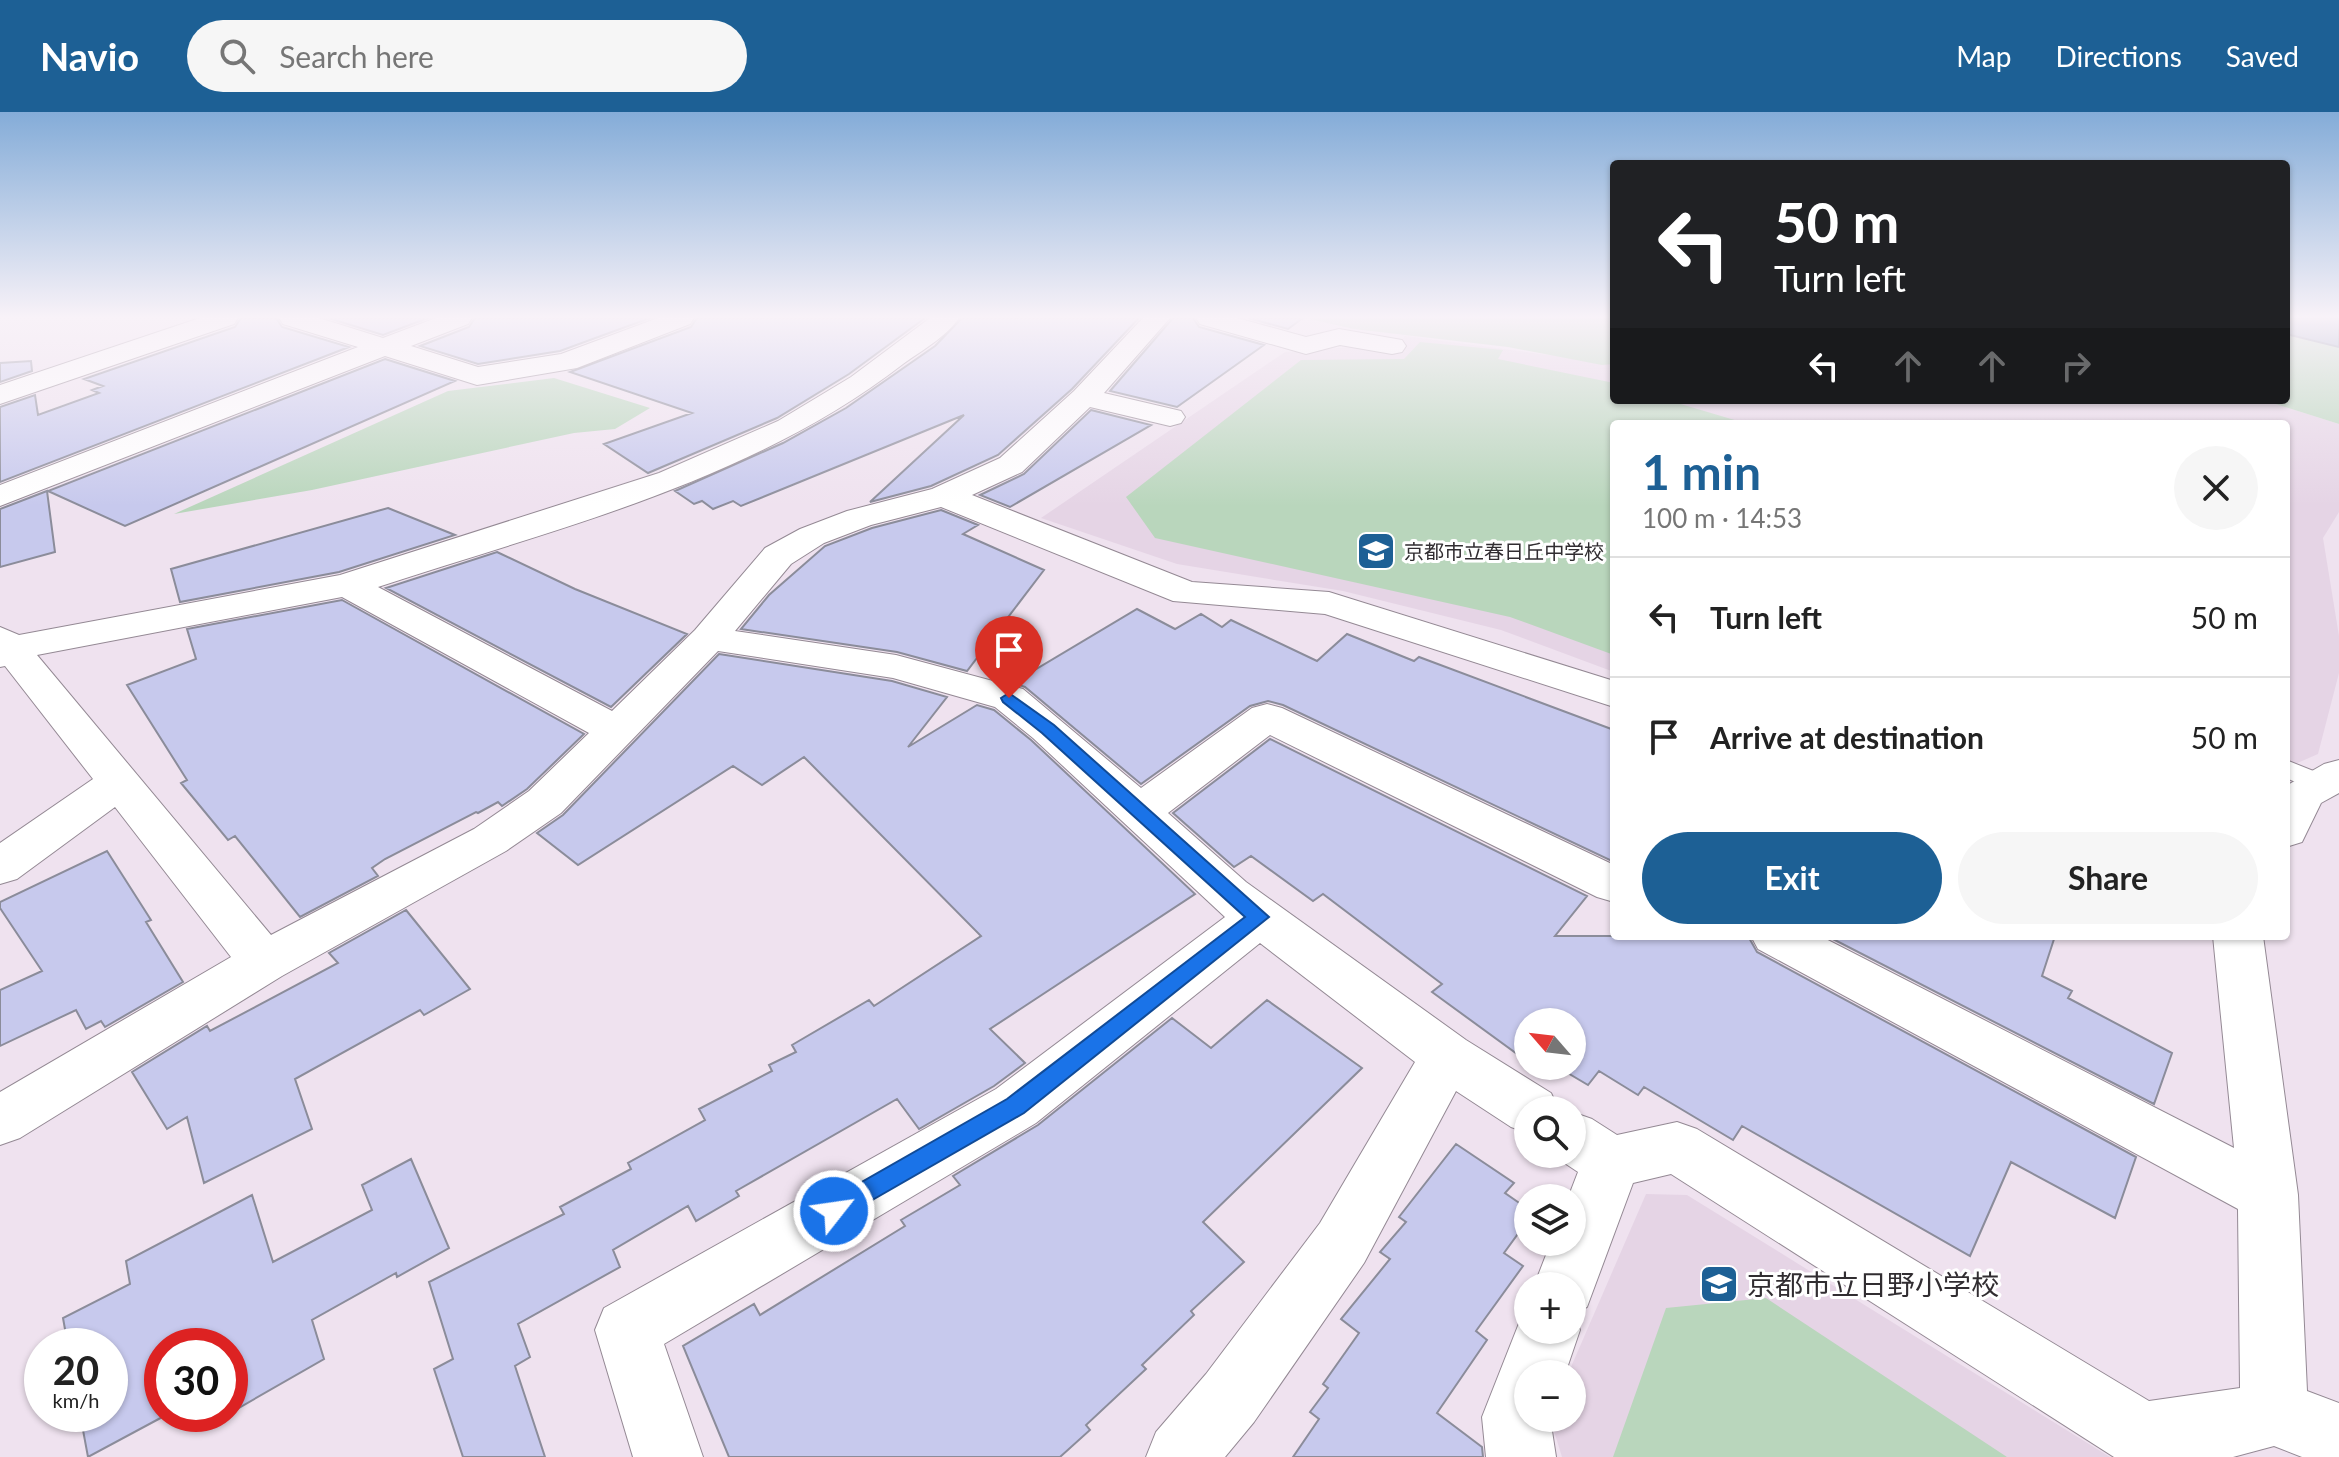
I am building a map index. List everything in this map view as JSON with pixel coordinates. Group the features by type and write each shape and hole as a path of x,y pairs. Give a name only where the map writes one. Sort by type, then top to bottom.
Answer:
{"street":[{"path":"0,395 42,381"},
{"path":"0,496 297,381"},
{"path":"4,647 347,585 670,480 789,427 864,381"},
{"path":"0,1121 264,962 490,840 545,802 709,638 778,556 812,536 859,518 944,496 1011,465 1099,381"},
{"path":"1084,397 1170,417"},
{"path":"944,496 1186,593 1329,603 1610,693"},
{"path":"347,585 616,730"},
{"path":"709,638 896,667 1009,698 1048,729 1229,894 1447,1056 1514,1099"},
{"path":"4,647 119,782 264,962"},
{"path":"1139,812 1267,717 1610,883"},
{"path":"2290,822 2316,775"},
{"path":"0,867 119,782"},
{"path":"668,1457 627,1330 1016,1106 1259,917"},
{"path":"1784,940 2268,1195"},
{"path":"2238,940 2268,1195 2274,1412"},
{"path":"1181,1457 1230,1398 1342,1243 1447,1056"},
{"path":"1568,1272 1592,1150 1677,1147 2143,1436 2253,1420 2274,1412 2339,1437"},
{"path":"1518,1432 1521,1457"}],"shaded area":[{"name":"京都市立春日丘中学校","path":"1243,381 1610,381 1610,404 2276,404 2339,424 2339,512 2323,538 2339,636 2339,673 2318,754 2290,766 2290,420 1610,420 1610,671 1501,630 1343,591 1177,564 1041,518"},
{"name":"京都市立日野小学校","path":"1646,1194 1687,1195 2110,1457 1562,1457 1554,1432 1586,1432 1586,1360 1574,1360 1581,1344 1586,1344 1586,1332"}],"green space":[{"path":"531,381 563,381 650,408 615,429 574,433 312,490 174,514 448,391"},
{"name":"京都市立春日丘中学校","path":"1274,381 1603,381 1610,382 1610,404 1680,404 1734,420 1610,420 1610,654 1510,617 1155,538 1126,497"},
{"path":"2290,381 2339,381 2339,424 2276,404 2290,404"},
{"path":"1766,1298 2007,1457 1613,1457 1666,1308"}],"building":[{"path":"89,381 262,381 0,482 0,407 35,395 38,415 99,393 92,390 103,386"},
{"path":"329,381 455,381 125,526 48,491"},
{"path":"596,381 838,381 777,418 648,473 604,444 692,413"},
{"path":"885,381 1080,381 998,455 931,486 870,502 964,415 741,506 733,501 713,509 702,501 694,504 675,491 783,443 846,408"},
{"path":"1119,381 1214,381 1177,407 1110,391"},
{"path":"1091,410 1151,425 1010,507 980,495 1024,474"},
{"path":"47,491 55,552 0,567 0,509"},
{"path":"388,508 455,535 339,572 180,602 171,569"},
{"path":"941,510 978,525 963,534 1044,570 967,671 897,652 741,629 769,595 825,546 872,528"},
{"path":"497,552 575,589 687,634 611,707 386,588"},
{"path":"342,600 584,734 527,789 502,806 498,802 385,859 372,868 378,876 300,917 235,836 228,840 181,783 187,780 127,685 196,659 187,629"},
{"path":"1137,609 1175,629 1201,614 1222,627 1231,620 1317,661 1347,634 1414,661 1419,657 1610,729 1610,860 1283,705 1268,701 1250,706 1141,784 1025,687 1013,683"},
{"path":"719,654 892,681 947,697 908,747 977,705 994,710 1031,740 1195,894 990,1029 1025,1063 994,1086 919,1129 897,1099 736,1191 739,1196 696,1221 688,1206 613,1250 620,1267 518,1324 530,1357 515,1366 545,1457 463,1457 434,1369 453,1359 429,1282 564,1214 560,1207 631,1169 628,1163 705,1120 699,1109 772,1071 769,1065 796,1052 792,1045 869,1000 874,1006 981,936 804,757 762,785 733,766 578,865 537,833 563,815"},
{"path":"1270,739 1587,896 1555,936 1610,936 1610,940 1750,940 1757,952 2136,1157 2115,1218 2011,1162 1970,1256 1742,1126 1733,1140 1644,1087 1638,1095 1599,1071 1588,1085 1580,1080 1586,1080 1586,1008 1514,1008 1514,1052 1432,992 1442,984 1323,894 1313,901 1251,856 1234,867 1173,813"},
{"path":"107,851 151,920 146,922 183,982 105,1027 101,1021 86,1029 76,1010 0,1046 0,990 42,971 0,908 0,902"},
{"path":"406,910 470,989 424,1015 420,1010 295,1079 312,1129 204,1183 187,1117 167,1129 132,1072 207,1026 210,1031 338,963 329,953"},
{"path":"1835,940 2054,940 2042,976 2072,991 2068,998 2172,1053 2154,1104"},
{"path":"1267,1000 1362,1068 1203,1222 1244,1262 1191,1311 1194,1315 1142,1365 1146,1369 1086,1425 1090,1430 1060,1457 729,1457 683,1346 754,1304 760,1315 905,1226 901,1220 960,1185 953,1176 1038,1125 1172,1018 1211,1048"},
{"path":"1456,1144 1514,1183 1505,1193 1514,1199 1514,1239 1504,1253 1523,1266 1519,1272 1514,1272 1514,1278 1476,1331 1487,1340 1437,1413 1482,1447 1483,1457 1293,1457 1319,1419 1310,1412 1328,1388 1323,1384 1359,1333 1341,1319 1390,1259 1380,1252 1406,1222 1399,1217"},
{"path":"411,1159 449,1248 397,1277 396,1273 312,1320 324,1359 248,1403 248,1328 144,1328 144,1427 88,1457 83,1432 128,1432 128,1328 65,1328 63,1318 130,1284 126,1261 252,1195 273,1262 372,1210 362,1185"}],"place":[{"name":"京都市立春日丘中学校","path":"1376,551"},
{"name":"京都市立日野小学校","path":"1719,1284"}],"route":[{"path":"834,1211 1016,1106 1259,917 1229,894 1048,729 1009,698"}]}
